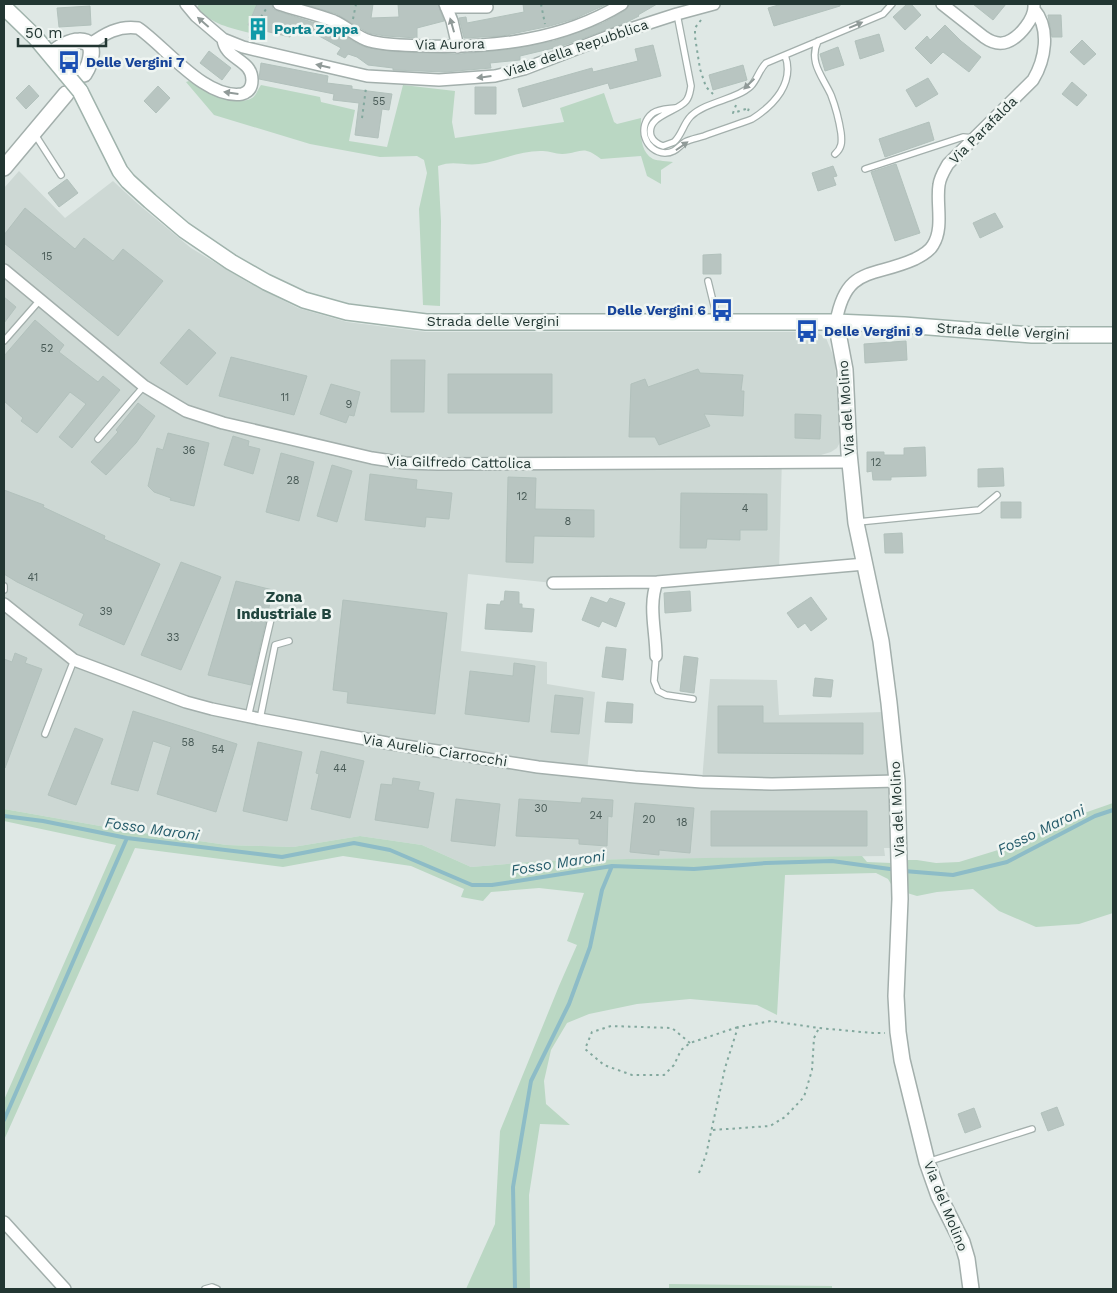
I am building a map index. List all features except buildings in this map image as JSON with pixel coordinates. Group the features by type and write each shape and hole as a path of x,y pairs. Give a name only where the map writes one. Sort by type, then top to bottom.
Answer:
{"main road":[{"name":"Strada delle Vergini","path":"4,7 66,73 73,93 128,181 184,230 266,282 304,300 347,312 426,322 836,322 904,325 1032,335 1113,335"},
{"path":"50,54 62,46 76,41 82,41 89,45 92,55 84,74"},
{"path":"4,168 34,133 73,93"},
{"name":"Via del Molino","path":"836,322 845,370 850,462 856,522 882,651 897,781 900,848 896,996 898,1032 908,1089 927,1162 939,1196 962,1242 967,1260 971,1289"}],"street":[{"name":"Viale della Repubblica","path":"186,4 196,16 222,38 243,48 367,76 439,80 494,76 524,69 615,34 714,4"},
{"name":"Via Aurora","path":"279,4 334,21 371,42 458,47 546,36 582,25 602,9 622,4"},
{"path":"942,4 989,41 1002,43 1019,34 1029,21 1034,6"},
{"path":"458,47 452,21 445,5 487,7"},
{"name":"Via Parafalda","path":"836,322 842,298 862,275 908,262 922,255 933,245 937,233 939,186 942,174 948,164 1027,86 1038,72 1043,57 1044,36 1041,22 1034,6"},
{"path":"89,45 115,30 130,27 138,28 197,78 219,91 237,95 246,93 251,88 250,70 227,52 222,38"},
{"name":"Via Gilfredo Cattolica","path":"4,270 144,386 186,412 223,423 372,458 405,463 438,464 850,462"},
{"path":"553,583 657,582 864,564"},
{"path":"656,656 653,609 654,590 657,582"},
{"name":"Via Aurelio Ciarrocchi","path":"4,604 74,660 186,702 254,718 406,746 538,767 634,777 702,782 772,784 897,781"},
{"path":"4,1222 65,1289"}],"lane":[{"path":"676,14 691,86 690,94 680,107 652,124 651,136 659,145 667,146 674,142 684,124 700,109 751,86 760,69 766,63 883,14 892,4"},
{"path":"818,41 814,48 817,68 830,93 838,119 842,144 835,154"},
{"path":"680,107 658,110 651,114 645,122 645,139 654,150 663,153 675,151 685,142 742,122 761,113 771,104 786,83 788,69 785,55"},
{"path":"34,133 61,175"},
{"path":"865,169 963,137 974,138"},
{"path":"708,281 718,322"},
{"path":"4,341 40,300"},
{"path":"98,439 144,386"},
{"path":"856,522 979,510 997,495"},
{"path":"254,718 271,619"},
{"path":"254,718 275,645 289,641"},
{"path":"656,656 654,681 658,691 666,695 693,699"},
{"path":"45,734 74,660"},
{"path":"927,1162 1032,1129"},
{"path":"205,1289 212,1287 217,1289"}],"path":[{"path":"261,17 270,4"},
{"path":"350,29 356,4"},
{"path":"542,4 546,36"},
{"path":"704,18 700,20 695,28 700,69 706,87 714,95 725,99"},
{"path":"362,118 367,76"},
{"path":"736,94 738,100 733,113 749,108 742,122"},
{"path":"690,1043 672,1028 611,1026 592,1032 585,1049 604,1066 632,1075 664,1074 674,1065 681,1050 690,1043 738,1027 771,1021 874,1033"},
{"path":"698,1173 706,1155 725,1068 738,1027"},
{"path":"712,1130 770,1126 785,1117 804,1097 812,1070 814,1038 819,1028"}],"shaded area":[{"path":"19,171 65,218 113,181 191,248 249,283 298,308 347,322 426,332 816,332 826,338 835,360 840,442 837,448 821,455 782,457 779,572 553,583 468,574 461,651 547,662 547,684 595,692 587,772 702,782 710,679 777,680 779,715 884,712 893,848 884,848 885,856 542,861 471,867 422,845 360,836 293,847 227,845 123,830 4,809 4,188"}],"green space":[{"path":"199,4 263,4 262,7 256,6 248,24 252,26 250,33 215,22 197,8"},
{"path":"189,81 220,96 238,101 252,98 261,85 320,97 321,102 355,110 349,141 387,147 403,85 455,91 452,122 455,138 564,122 560,108 604,93 614,122 617,124 641,118 642,141 648,156 653,159 673,162 661,170 661,184 647,176 641,156 601,159 595,154 582,150 562,154 535,151 479,164 449,163 438,166 441,221 440,306 423,305 419,209 427,173 424,160 417,156 380,157 310,144 214,115 186,82"},
{"path":"1113,803 1113,913 1079,924 1036,927 999,911 973,889 917,896 894,889 888,879 876,873 785,875 777,1015 757,1005 690,999 637,1004 589,1014 567,1023 551,1050 544,1081 546,1104 570,1125 540,1124 529,1195 530,1289 466,1289 495,1224 500,1131 577,945 567,941 584,893 539,888 491,892 483,901 461,897 464,889 411,866 343,856 283,867 135,848 4,1140 4,1100 116,845 4,821 4,809 123,830 227,845 293,847 360,836 422,845 471,867 542,861 862,856 867,862 891,863 895,860 917,860 936,863 959,862 1011,846 1070,818"},
{"path":"669,1284 832,1286 832,1289 669,1289"}],"waterway":[{"name":"Fosso Maroni","path":"904,871 953,875 1007,862 1095,816 1113,810"},
{"name":"Fosso Maroni","path":"4,816 43,821 127,838 282,857 354,843 390,850 472,885 492,885 612,866 694,869 766,863 832,861 897,870"},
{"path":"4,1120 127,838"},
{"path":"515,1289 513,1187 531,1081 569,1004 590,947 602,890 612,866"}],"place":[{"name":"Porta Zoppa","path":"258,29"},
{"name":"Delle Vergini 7","path":"69,62"},
{"name":"Delle Vergini 6","path":"722,310"},
{"name":"Delle Vergini 9","path":"807,331"}],"district":[{"name":"Zona Industriale B","path":"284,606"}]}
